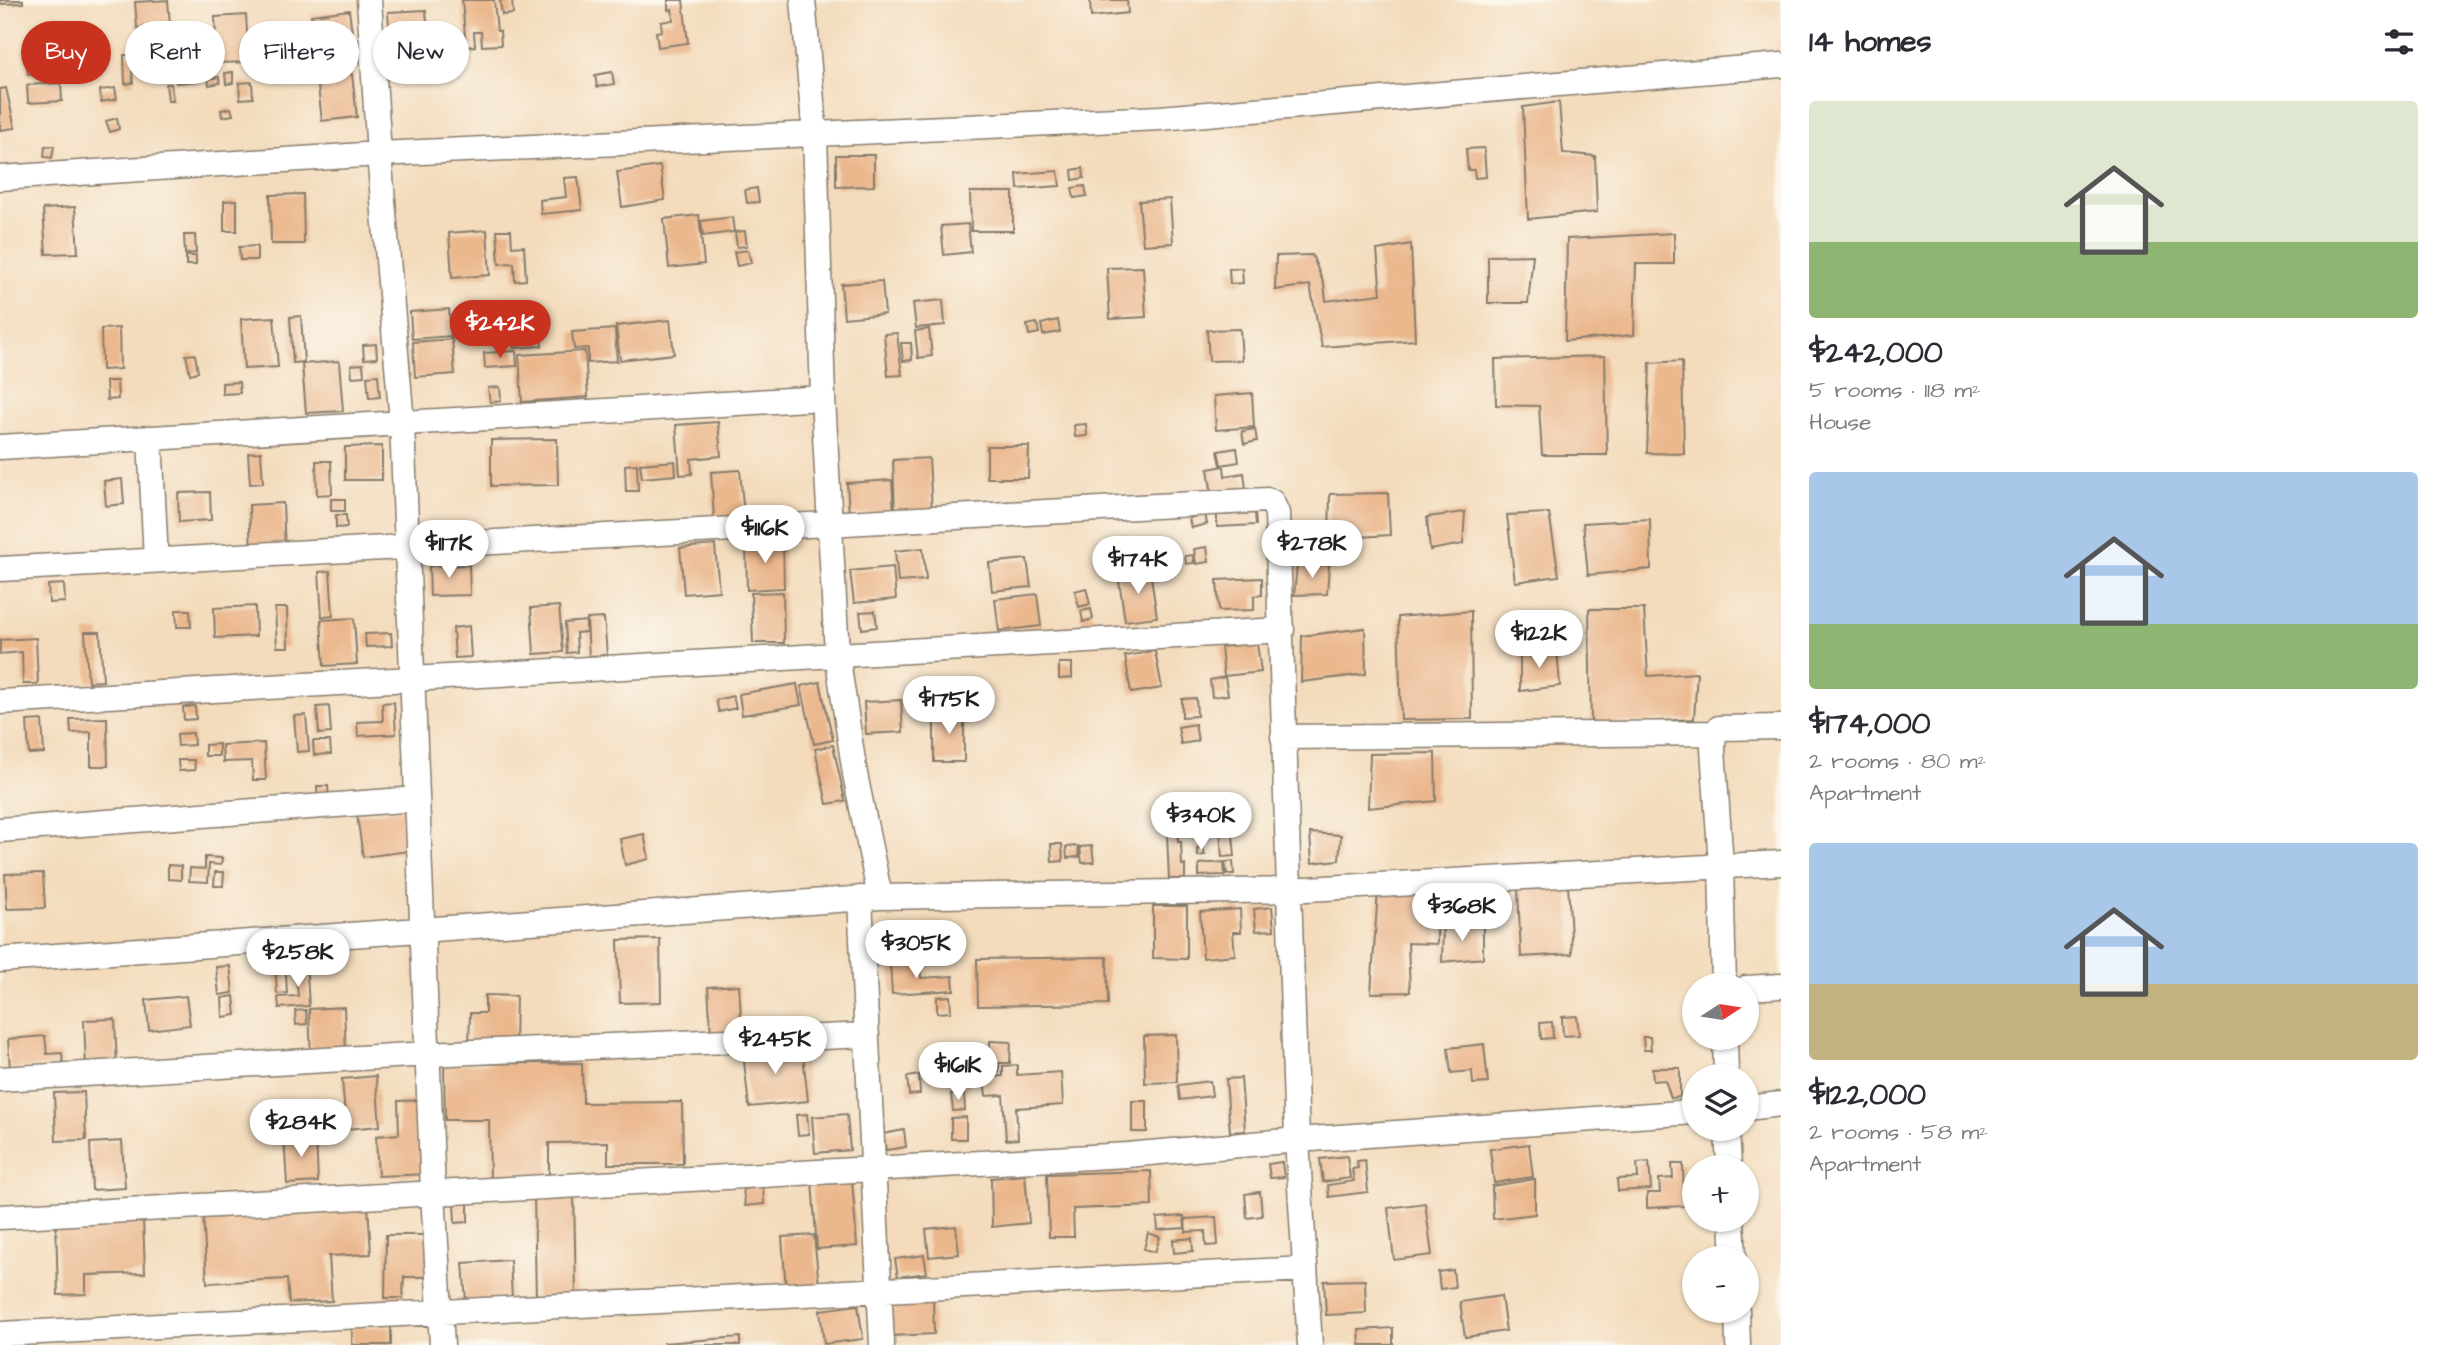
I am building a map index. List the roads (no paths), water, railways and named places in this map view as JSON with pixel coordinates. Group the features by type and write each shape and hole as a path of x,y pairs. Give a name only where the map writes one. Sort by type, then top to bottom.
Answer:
{"street":[{"path":"369,0 402,423 433,1193 442,1345"},
{"path":"803,0 815,135 823,398 837,654 870,897 867,1035 882,1345"},
{"path":"0,178 379,154 1160,118 1781,65"},
{"path":"0,447 823,398"},
{"path":"150,438 156,560"},
{"path":"0,569 1267,500 1272,502 1277,513 1287,890 1297,1140 1310,1345"},
{"path":"0,702 1282,630"},
{"path":"1724,973 1714,733 1719,728 1781,727"},
{"path":"1283,737 1714,733"},
{"path":"0,830 417,799"},
{"path":"0,960 870,897 1287,890 1781,863"},
{"path":"1759,987 1781,986"},
{"path":"0,1079 428,1054 867,1035"},
{"path":"1759,1107 1781,1104"},
{"path":"0,1217 1127,1155 1682,1113"},
{"path":"0,1334 1305,1269"},
{"path":"1737,1323 1738,1345"}]}
